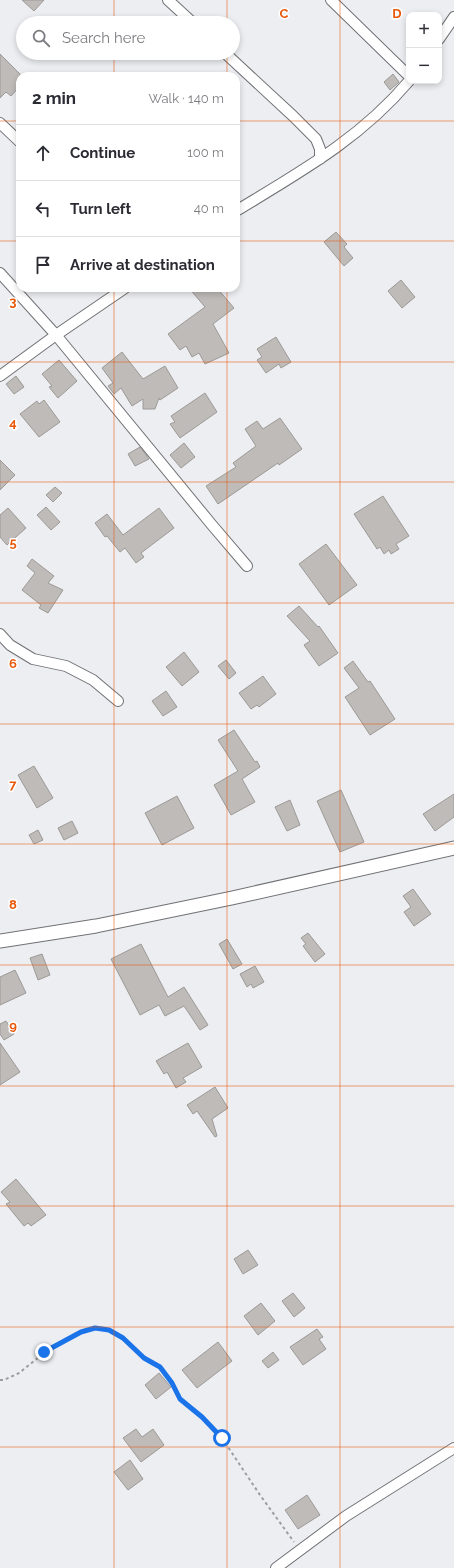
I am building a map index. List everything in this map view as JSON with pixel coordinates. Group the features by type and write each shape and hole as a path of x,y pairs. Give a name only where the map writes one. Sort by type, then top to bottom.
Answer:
{"street":[{"path":"168,0 185,16"},
{"path":"331,0 406,73"},
{"path":"442,35 454,17"},
{"path":"233,60 316,139 320,149 320,160"},
{"path":"240,209 320,160 373,119 394,99 406,84"},
{"path":"0,123 16,138"},
{"path":"0,273 16,291"},
{"path":"17,292 56,335 247,566"},
{"path":"0,376 56,335 119,292"},
{"path":"0,634 10,645 33,659 66,666 93,680 118,701"},
{"path":"0,941 103,924 232,898 454,848"},
{"path":"276,1568 346,1516 454,1448"}],"path":[{"path":"0,1380 4,1380 19,1372 44,1352 81,1332 95,1328 109,1330 123,1338 144,1358 160,1367 172,1383 180,1399 202,1417 222,1438 260,1495 300,1550"}],"building":[{"path":"22,0 44,0 34,11"},
{"path":"0,54 18,72 16,72 16,90 11,96 6,92 0,98"},
{"path":"393,74 399,82 390,90 384,82"},
{"path":"336,232 347,244 344,247 353,258 344,266 324,242"},
{"path":"401,280 415,297 402,308 388,291"},
{"path":"192,292 220,292 234,308 213,324 229,353 205,364 199,353 192,357 186,346 180,350 168,334 205,307"},
{"path":"276,337 291,362 281,368 279,364 266,373 257,360 262,357 257,349"},
{"path":"122,352 143,379 165,366 178,388 160,400 159,398 155,409 143,409 143,399 132,406 121,388 114,394 108,386 113,383 102,368"},
{"path":"59,360 77,381 58,398 49,387 52,386 42,374"},
{"path":"16,376 24,387 14,394 6,384"},
{"path":"205,393 217,412 180,438 170,424 175,422 171,416"},
{"path":"44,400 60,422 39,437 20,414 37,401 39,404"},
{"path":"280,418 302,449 279,465 278,463 218,504 206,486 236,467 233,463 256,446 245,429 257,421 263,429"},
{"path":"184,443 195,457 181,468 170,455"},
{"path":"140,447 149,459 135,466 128,454"},
{"path":"0,460 15,475 0,490"},
{"path":"55,487 62,493 53,502 46,495"},
{"path":"383,496 409,536 396,544 399,549 391,554 389,550 384,554 380,547 377,549 354,514"},
{"path":"46,507 60,522 51,530 37,515"},
{"path":"8,508 26,528 7,545 0,537 0,515"},
{"path":"159,508 174,528 141,553 144,557 136,563 125,548 120,552 107,536 105,537 95,523 107,514 123,535"},
{"path":"326,544 357,585 329,605 299,564"},
{"path":"32,559 54,576 48,583 63,590 48,613 39,608 41,605 22,590 35,573 27,566"},
{"path":"299,606 318,627 319,626 338,653 319,666 304,645 310,641 287,616"},
{"path":"184,652 199,672 182,686 166,667"},
{"path":"226,660 236,673 229,679 218,666"},
{"path":"353,661 368,682 370,681 395,719 370,735 345,697 359,688 344,668"},
{"path":"263,676 276,694 259,707 257,705 251,709 239,693"},
{"path":"166,691 177,707 163,716 152,701"},
{"path":"234,730 255,762 257,761 260,767 242,779 255,802 231,815 214,785 238,771 218,740"},
{"path":"34,766 53,798 37,808 18,775"},
{"path":"341,790 364,842 340,852 317,801"},
{"path":"454,794 454,817 435,831 423,814"},
{"path":"177,796 194,828 162,845 145,813"},
{"path":"290,800 300,825 287,831 275,807"},
{"path":"72,821 78,833 64,840 58,828"},
{"path":"38,830 43,840 34,844 29,835"},
{"path":"413,889 431,914 414,926 404,912 411,907 403,896"},
{"path":"308,933 325,954 315,962 303,946 306,944 301,938"},
{"path":"227,939 242,964 233,969 219,944"},
{"path":"141,944 168,997 184,987 208,1025 200,1030 184,1006 165,1016 159,1005 140,1015 111,959"},
{"path":"42,954 50,975 38,980 30,958"},
{"path":"255,966 264,982 253,988 251,984 247,987 240,974"},
{"path":"15,970 26,993 0,1005 0,977"},
{"path":"6,1021 14,1034 4,1040 0,1034 0,1024"},
{"path":"0,1043 20,1072 0,1085"},
{"path":"188,1043 202,1067 183,1078 186,1082 176,1088 167,1072 164,1074 156,1061"},
{"path":"215,1087 228,1108 212,1119 217,1136 215,1137 197,1111 193,1114 187,1105"},
{"path":"16,1179 46,1215 31,1226 28,1223 24,1226 6,1204 10,1202 1,1192"},
{"path":"248,1250 258,1265 243,1274 234,1259"},
{"path":"293,1293 305,1308 294,1317 282,1301"},
{"path":"261,1303 275,1321 258,1335 244,1316"},
{"path":"317,1329 323,1337 319,1339 326,1349 303,1365 290,1347"},
{"path":"218,1342 232,1361 197,1388 182,1370"},
{"path":"273,1352 279,1360 268,1368 262,1361"},
{"path":"159,1373 171,1387 156,1399 145,1385"},
{"path":"136,1429 142,1437 153,1429 164,1445 141,1462 123,1438"},
{"path":"130,1460 143,1479 128,1490 114,1472"},
{"path":"307,1495 320,1515 298,1529 285,1510"}],"route":[{"path":"44,1352 81,1332 95,1328 109,1330 123,1338 144,1358 160,1367 172,1383 180,1399 202,1417 222,1438"}]}
